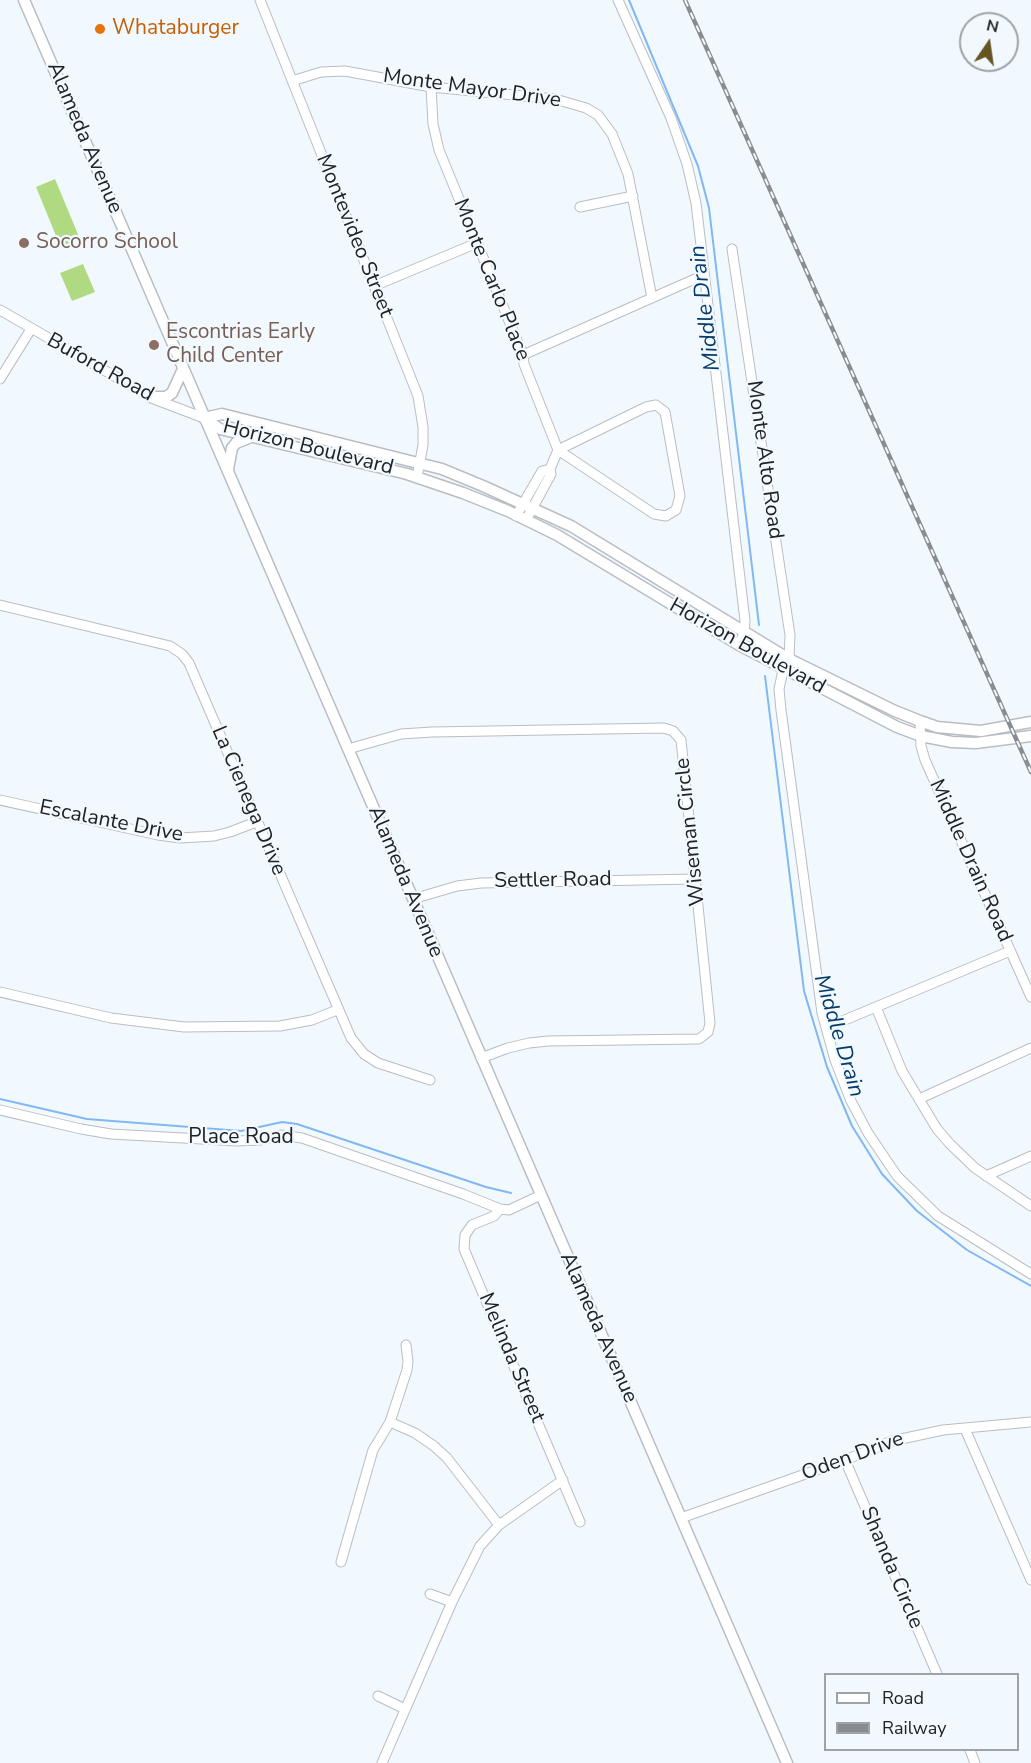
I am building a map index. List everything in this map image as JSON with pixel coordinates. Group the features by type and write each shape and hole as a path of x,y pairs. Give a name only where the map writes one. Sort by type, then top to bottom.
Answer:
{"main road":[{"name":"Alameda Avenue","path":"24,0 787,1763"},
{"path":"150,397 166,397 172,393 183,369"},
{"name":"Horizon Boulevard","path":"204,418 222,414 442,469 571,526 744,633 789,658 895,711 920,721 937,727 981,731 1031,722"},
{"name":"Horizon Boulevard","path":"204,418 220,429 417,477 463,493 521,518 557,535 739,645 897,727 921,736 952,742 976,743 1031,736"},
{"path":"228,473 232,448 236,443 251,436"}],"street":[{"name":"Montevideo Street","path":"260,0 418,396 423,427 417,477"},
{"path":"618,0 671,118 687,164 696,203 746,621 739,645"},
{"name":"Monte Mayor Drive","path":"292,81 333,70 431,87 555,99 586,108 598,115 612,134 628,174 652,298"},
{"name":"Monte Carlo Place","path":"431,87 435,135 523,355 524,364 558,450"},
{"path":"580,207 633,196"},
{"path":"374,286 477,243"},
{"name":"Monte Alto Road","path":"732,249 790,635 789,658 783,669"},
{"path":"523,355 697,278"},
{"name":"Buford Road","path":"0,310 150,397 204,418"},
{"path":"0,379 31,329"},
{"path":"521,518 527,505 551,474 550,469 558,450 646,407 656,405 665,411 680,496 676,510 666,516 654,514 558,450"},
{"name":"La Cienega Drive","path":"0,605 170,646 183,654 189,663 351,1038 369,1059 430,1080"},
{"path":"783,669 779,689 781,710 822,1014 835,1060 851,1101 897,1176 938,1216 1031,1274"},
{"name":"Middle Drain Road","path":"920,721 925,760 1031,997"},
{"name":"Wiseman Circle","path":"348,749 401,734 669,729 678,735 682,747 710,1023 708,1032 699,1039 548,1041 508,1048 481,1058"},
{"name":"Escalante Drive","path":"0,800 180,838 214,836 256,822"},
{"name":"Settler Road","path":"413,899 457,886 482,883 695,879"},
{"path":"840,1022 1010,951"},
{"path":"0,992 111,1018 184,1027 280,1026 312,1020 337,1010"},
{"path":"876,1007 897,1061 938,1129 950,1144 986,1176 1031,1206"},
{"path":"919,1098 1031,1048"},
{"name":"Place Road","path":"0,1110 111,1134 237,1141 261,1140 280,1135 302,1138 500,1209"},
{"path":"986,1176 1031,1156"},
{"path":"500,1209 509,1210 541,1196"},
{"name":"Melinda Street","path":"500,1209 494,1216 472,1225 465,1235 464,1249 580,1522"},
{"path":"341,1562 373,1450 390,1422 407,1370 405,1345"},
{"path":"390,1422 415,1433 447,1458 499,1526"},
{"name":"Oden Drive","path":"681,1518 892,1441 921,1434 1031,1422"},
{"path":"964,1429 1031,1580"},
{"name":"Shanda Circle","path":"845,1460 937,1673"},
{"path":"382,1763 452,1602 480,1546 499,1526 563,1480"},
{"path":"430,1594 452,1602"},
{"path":"378,1696 405,1709"}],"green space":[{"path":"55,179 80,239 61,248 36,187"},
{"path":"83,264 95,292 72,301 60,273"}],"waterway":[{"name":"Middle Drain","path":"629,0 698,166 709,208 759,625"},
{"name":"Middle Drain","path":"765,676 804,991 827,1067 852,1126 882,1174 917,1211 967,1250 1031,1286"},
{"path":"0,1099 87,1119 241,1131 282,1122 297,1124 486,1187 511,1193"}],"railway":[{"path":"685,0 1031,772"}],"place":[{"name":"Whataburger","path":"100,29"},
{"name":"Socorro School","path":"24,243"},
{"name":"Escontrias Early Child Center","path":"154,345"}]}
